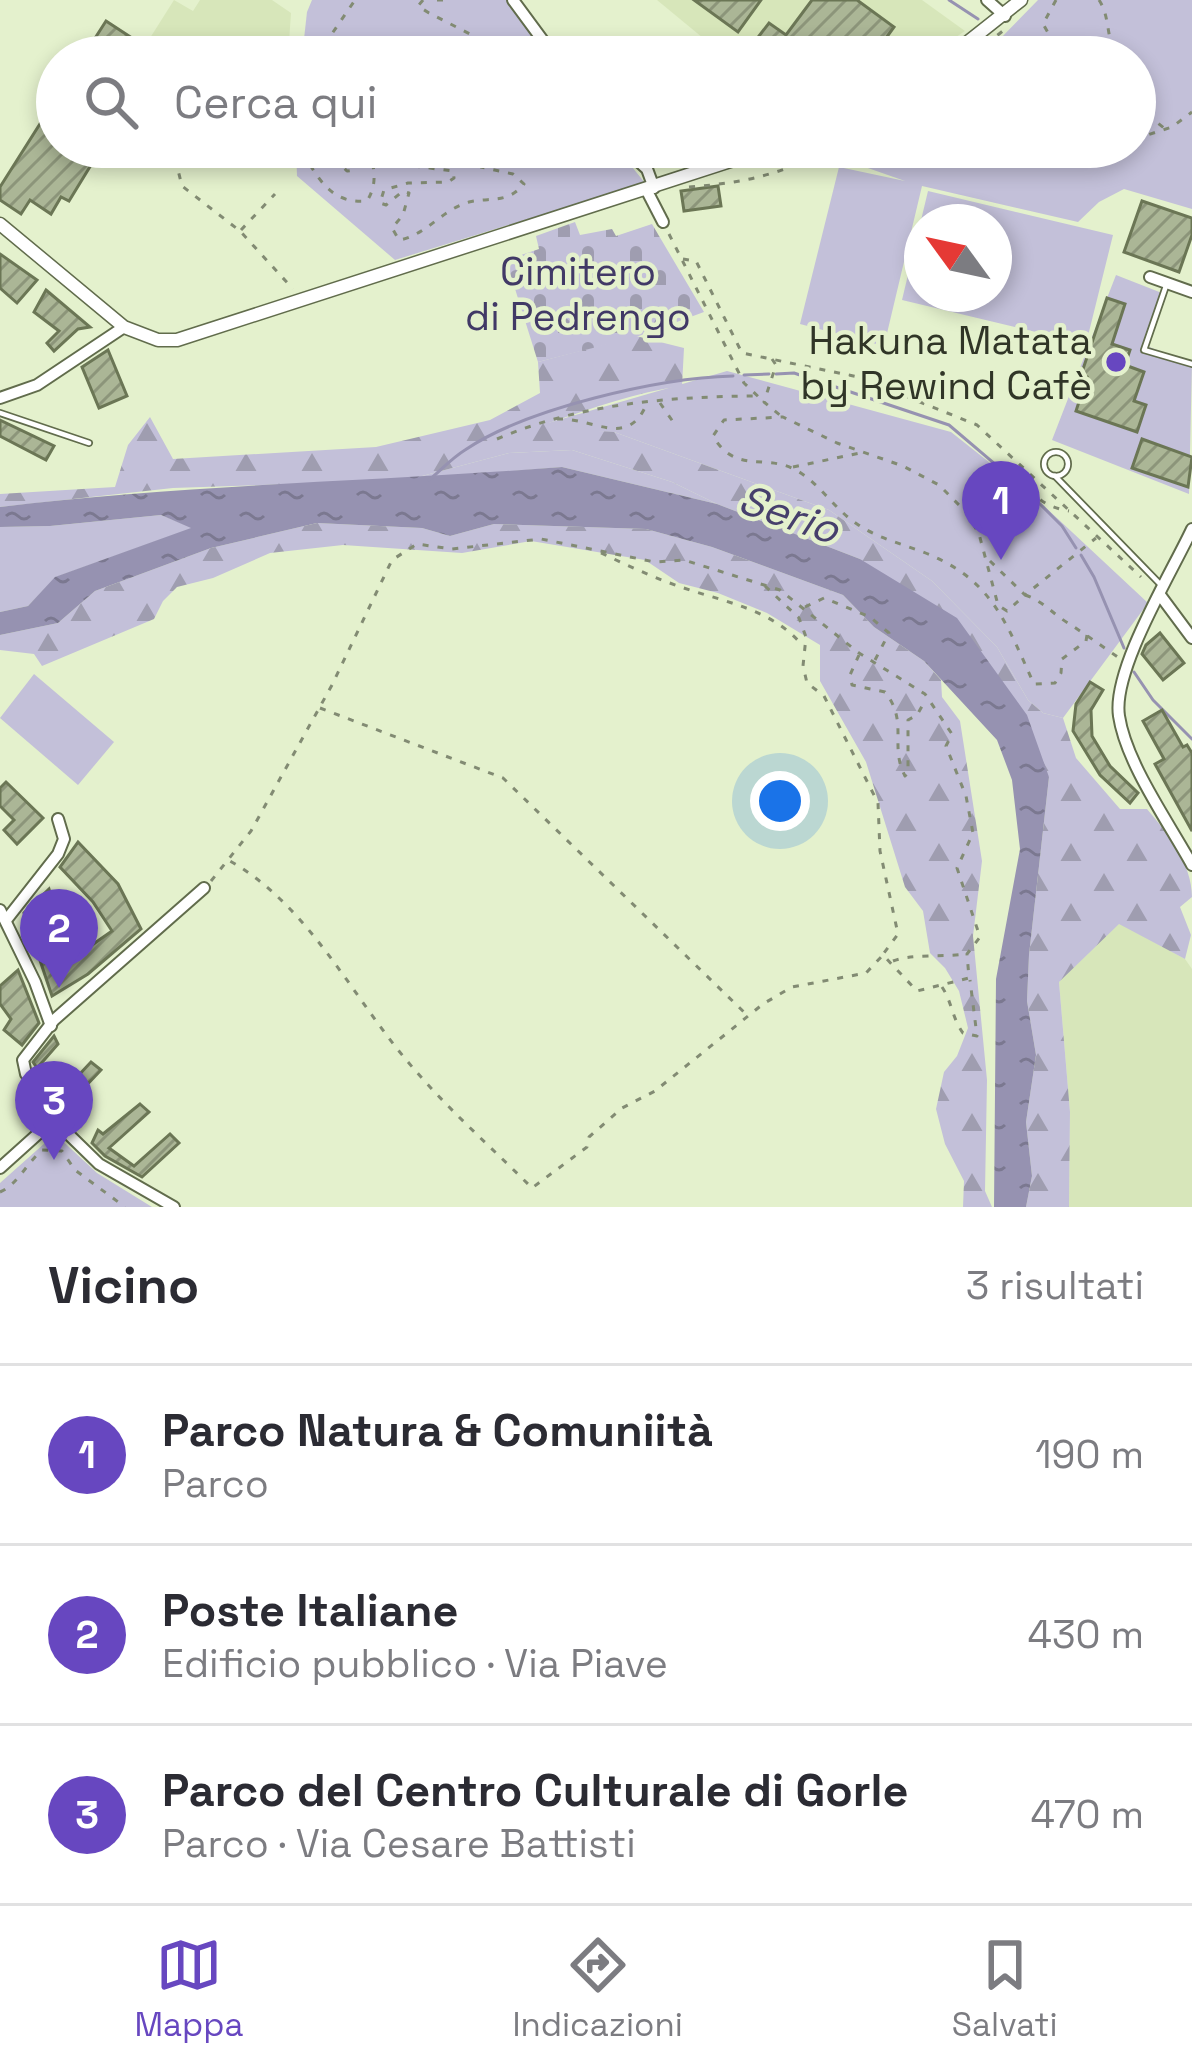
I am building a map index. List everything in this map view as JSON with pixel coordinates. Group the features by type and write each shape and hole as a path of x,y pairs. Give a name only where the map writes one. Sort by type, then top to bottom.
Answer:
{"street":[{"path":"513,0 540,36"},
{"path":"987,0 1005,16"},
{"path":"978,36 1022,0"},
{"path":"645,168 662,222"},
{"path":"0,224 124,327 158,340 177,340 713,168"},
{"path":"1150,277 1191,287"},
{"path":"0,398 37,385 124,327"},
{"path":"1192,529 1124,671 1118,700 1128,746 1192,865"},
{"path":"1162,591 1192,638"},
{"path":"51,1026 3,915 58,854 64,839 58,819"},
{"path":"59,1125 60,1118 26,1074 23,1060 51,1026 201,891"},
{"path":"0,1168 40,1132 59,1125"},
{"path":"59,1125 99,1164 175,1207"}],"lane":[{"path":"1167,283 1144,350 1192,364"},
{"path":"0,413 89,443"},
{"path":"1055,476 1066,471 1068,464 1063,454 1055,452 1045,458 1044,466 1162,591"}],"path":[{"path":"330,36 355,0"},
{"path":"424,0 418,6 474,36"},
{"path":"1047,36 1043,24 1056,0"},
{"path":"1099,0 1107,12 1109,36"},
{"path":"1156,133 1192,112"},
{"path":"1156,122 1165,130"},
{"path":"178,168 182,186 240,231 292,285"},
{"path":"313,168 334,196 350,203 367,201 373,192 374,168"},
{"path":"445,168 453,170 454,178 448,182 395,184 384,190 380,203 386,205 403,191 410,193 410,203 392,228 399,240 470,202 501,201 524,184 513,174 486,168"},
{"path":"678,188 744,183 793,168"},
{"path":"240,231 275,194"},
{"path":"662,222 753,396 783,417 939,485 967,513 987,557 998,605 1034,684 1055,683 1062,659 1086,641 1087,635"},
{"path":"683,259 696,261 742,353 859,377 977,425 1141,578"},
{"path":"764,403 776,365 772,358"},
{"path":"497,439 549,419 648,401 753,396"},
{"path":"657,400 676,426"},
{"path":"549,419 572,418 623,429 635,424 648,401"},
{"path":"783,417 724,421 713,436 721,450 738,459 791,467 865,452"},
{"path":"791,467 856,524 943,561 1007,611 1098,537"},
{"path":"1027,471 1028,485 1038,500 1070,512"},
{"path":"201,891 230,861 320,708 392,560 417,544 452,549 541,539 656,562 684,560 780,590 860,653 927,697 952,734 946,746 966,796 974,833 957,868 980,937 967,954 977,1036 962,1033 941,985"},
{"path":"594,549 682,588 738,604 787,627 805,648"},
{"path":"987,557 1025,595 1120,659"},
{"path":"230,861 254,874 288,906 414,1070 532,1188 587,1147 589,1137 622,1108 655,1091 791,987 866,973 898,934 880,851 878,803 824,696 807,683 800,618 764,585"},
{"path":"804,608 824,598 870,617 889,633 874,662"},
{"path":"860,653 850,675 852,686 885,692 895,704 900,721 899,767 905,776 908,719 917,715 927,697"},
{"path":"320,708 503,778 748,1017"},
{"path":"890,963 903,957 929,960 967,954"},
{"path":"883,955 917,991 969,978"},
{"path":"0,1192 11,1187 41,1150 62,1151 75,1170 125,1207"}],"shaded area":[{"path":"174,0 193,11 200,0 272,0 291,13 289,36 151,36"},
{"path":"657,0 922,0 965,31 958,36 701,36"},
{"path":"1119,923 1185,959 1192,969 1192,1207 1069,1207 1070,1112 1059,982"}],"green space":[{"path":"312,0 510,0 535,36 304,36"},
{"path":"1038,0 1192,0 1192,209 1124,189 1099,202 1078,222 922,186 918,204 904,204 904,262 884,346 800,324 839,168 905,181 868,168 1156,168 1156,36 1003,36"},
{"path":"297,168 633,168 645,183 395,260 297,176"},
{"path":"928,191 983,204 925,204"},
{"path":"1012,211 1113,235 1086,344 952,312 1012,312"},
{"name":"Cimitero di Pedrengo","path":"575,222 580,235 612,229 616,236 652,224 704,312 636,337 538,362 506,260 539,249 536,236"},
{"path":"1116,275 1167,295 1147,346 1192,364 1189,494 1052,440"},
{"path":"636,336 684,348 682,386 598,406 549,423 550,428 614,432 829,510 932,581 997,647 1028,700 1043,713 1063,718 1076,758 1120,809 1147,809 1183,861 1192,897 1180,907 1191,935 1185,959 1119,924 1059,982 1070,1112 1069,1207 1026,1207 1032,1176 1026,1122 1036,1055 1027,1001 1029,955 1049,777 860,559 672,482 572,450 509,453 407,480 173,488 0,507 0,494 115,487 128,445 150,417 173,459 376,447 490,420 540,393 538,362"},
{"path":"727,371 951,432 1042,504 1148,603 1063,718 1043,713 1028,700 997,647 932,581 829,510 614,432 558,431 548,423"},
{"path":"572,450 672,482 717,504 562,467 407,480 509,453"},
{"path":"161,515 193,528 56,577 28,606 0,612 0,527"},
{"path":"317,523 422,528 450,536 494,524 646,529 712,547 843,595 874,627 924,661 941,680 942,697 960,721 982,861 973,936 987,1080 985,1191 992,1207 963,1207 964,1181 945,1144 936,1109 944,1072 957,1056 968,1028 959,991 930,953 923,911 905,887 866,762 820,681 820,645 767,613 679,583 645,560 531,541 462,553 343,545 270,553 213,578 177,587 154,619 42,666 34,654 0,650 0,635 58,623 95,591 211,548"},
{"path":"34,674 114,742 78,785 0,718"},
{"path":"55,1134 97,1173 152,1207 0,1207 0,1183"}],"water":[{"path":"562,467 717,504 860,559 957,618 1027,715 1049,777 1029,955 1027,1001 1036,1055 1026,1122 1032,1176 1026,1207 994,1207 996,979 1020,849 1012,780 997,740 924,661 874,627 843,595 712,547 646,529 494,524 450,536 422,528 317,523 211,548 95,591 58,623 0,635 0,612 28,606 55,577 191,528 161,515 0,527 0,507 140,493"}],"building":[{"path":"694,0 761,0 738,32"},
{"path":"812,0 857,0 894,27 887,36 759,36 769,23 786,35"},
{"path":"106,21 129,36 96,36"},
{"path":"36,130 36,168 89,168 69,201 61,197 51,214 30,200 21,214 0,200 0,187"},
{"path":"718,186 721,206 684,211 681,191"},
{"path":"1142,201 1192,218 1192,235 1179,272 1124,252"},
{"path":"0,254 37,280 17,303 0,288"},
{"path":"46,290 90,327 78,329 54,351 47,343 59,331 34,312"},
{"path":"1107,298 1125,304 1112,344 1130,350 1125,365 1144,372 1134,401 1146,405 1137,432 1076,411 1087,377 1081,375"},
{"path":"108,350 127,396 99,408 82,367"},
{"path":"0,420 54,446 46,460 0,436"},
{"path":"1142,439 1192,457 1188,487 1132,468"},
{"path":"1160,633 1184,663 1163,680 1142,654"},
{"path":"1090,682 1103,690 1091,710 1092,736 1110,766 1138,793 1130,803 1100,775 1073,731 1076,704"},
{"path":"1162,710 1183,747 1187,745 1192,753 1192,831 1155,764 1164,759 1143,721"},
{"path":"6,782 43,818 17,844 4,830 14,820 0,806 0,788"},
{"path":"78,842 118,884 141,929 88,974 52,996 24,913 49,889 69,961 112,931 60,867"},
{"path":"18,970 39,1023 22,1045 4,1030 11,1019 0,1004 0,986"},
{"path":"54,1036 58,1044 38,1067 62,1093 91,1062 101,1070 65,1108 33,1062"},
{"path":"140,1104 149,1112 109,1148 134,1166 170,1134 179,1143 142,1177 92,1143 98,1130 103,1134"}],"waterway":[{"path":"949,0 978,19"},
{"path":"776,374 794,373 949,425 1029,493 1062,526 1076,548"},
{"path":"744,375 769,374"},
{"path":"429,480 460,453 491,435 558,409 669,382 733,376"},
{"path":"1081,555 1124,648"},
{"path":"1134,672 1153,700 1192,739"}],"place":[{"name":"Hakuna Matata by Rewind Cafè","path":"1116,362"},
{"name":"Parco Natura & Comuniità","path":"1001,560"},
{"name":"Poste Italiane","path":"59,988"},
{"name":"Parco del Centro Culturale di Gorle","path":"54,1160"}],"water label":[{"name":"Serio","path":"789,514"}]}
